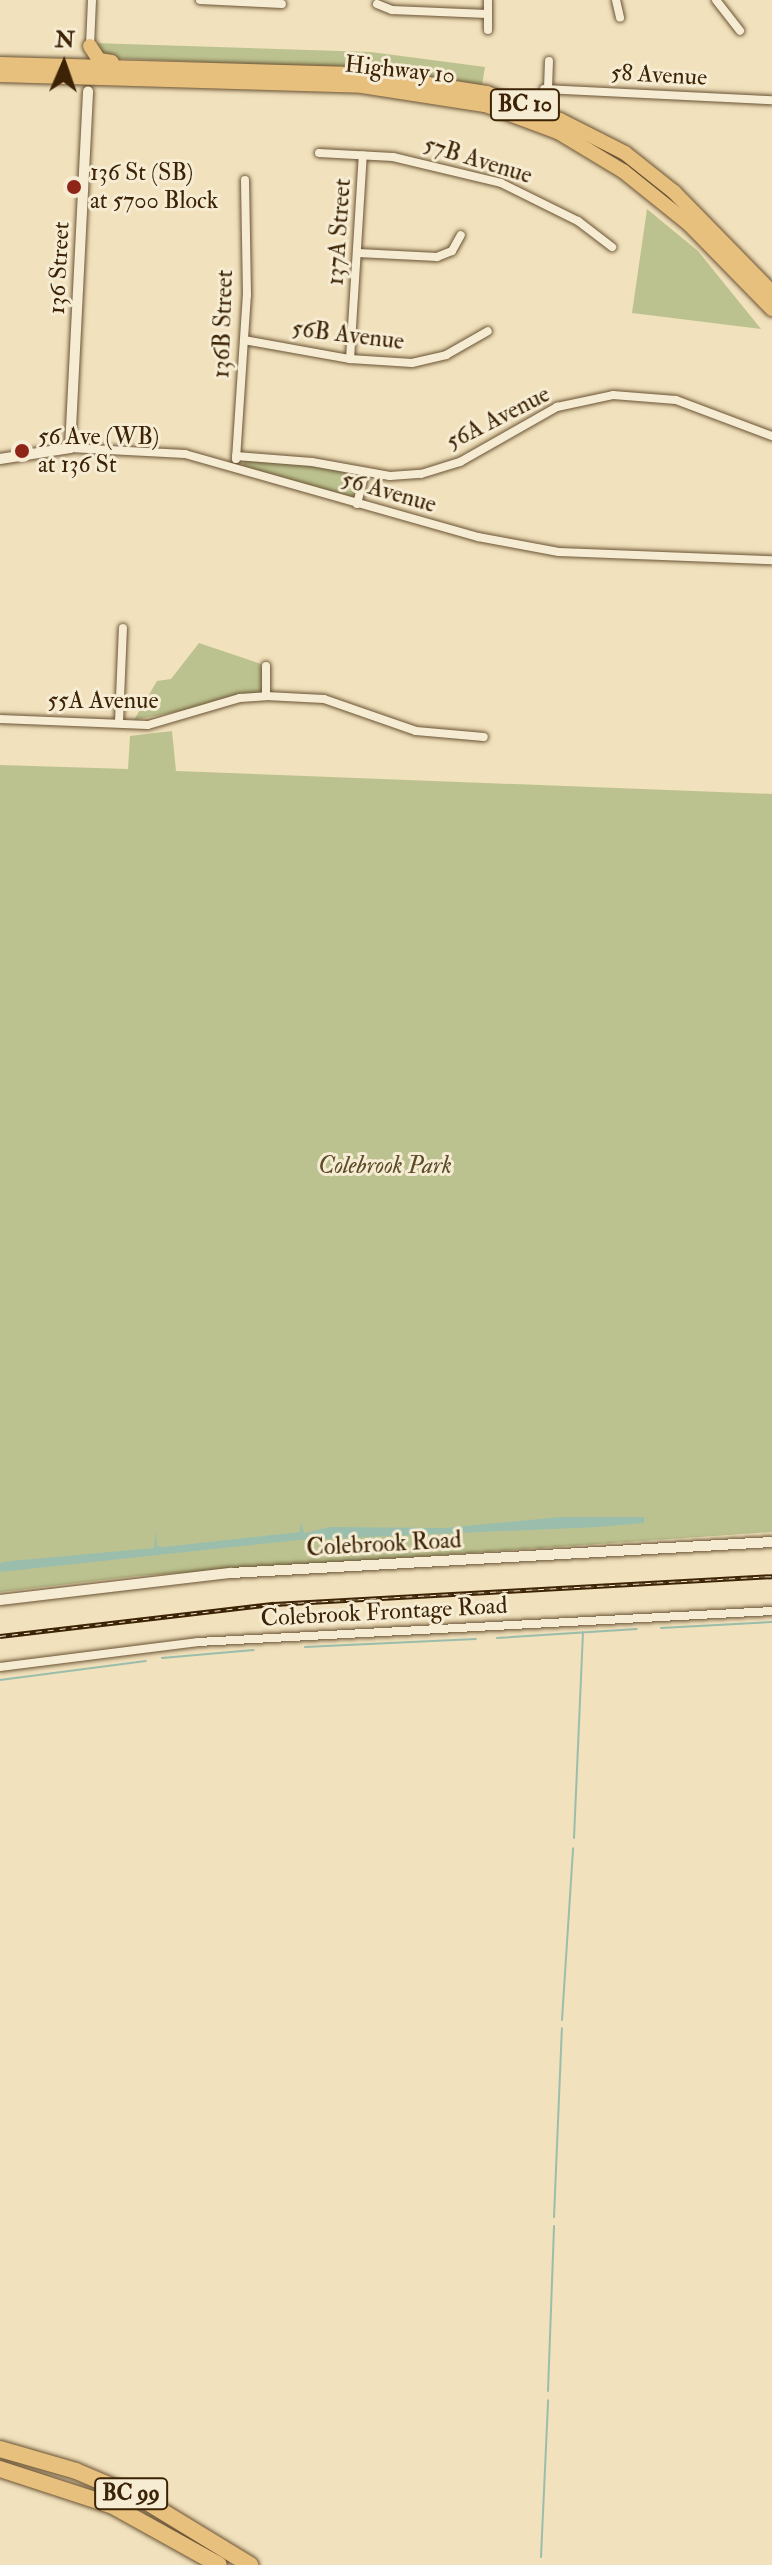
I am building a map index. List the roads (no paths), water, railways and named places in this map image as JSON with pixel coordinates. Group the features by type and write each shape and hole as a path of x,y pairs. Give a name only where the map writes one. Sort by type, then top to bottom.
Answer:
{"highway":[{"path":"72,66 90,46 103,61 190,64 215,70"},
{"name":"Highway 10","path":"0,64 402,77 528,106 625,153 674,192 772,292"},
{"path":"0,78 78,84 88,91 103,79"},
{"name":"Highway 10","path":"0,78 417,90 522,117 591,149 653,192 772,309"},
{"name":"BC 99","path":"0,2449 76,2471 142,2499 250,2565"},
{"name":"BC 99","path":"0,2469 113,2506 219,2565"}],"street":[{"path":"90,46 92,0"},
{"path":"200,0 282,4"},
{"path":"488,0 488,30"},
{"path":"616,0 620,18"},
{"path":"716,0 740,31"},
{"path":"377,4 392,10 487,14"},
{"name":"58 Avenue","path":"549,61 546,89 772,100"},
{"name":"136 Street","path":"70,448 88,91"},
{"name":"57B Avenue","path":"319,153 363,155 452,168 501,183 578,221 612,247"},
{"name":"137A Street","path":"350,359 363,155"},
{"name":"136B Street","path":"235,469 244,340 245,180"},
{"path":"358,253 437,257 452,251 461,235"},
{"name":"56B Avenue","path":"244,340 350,359 412,363 446,355 488,331"},
{"name":"56A Avenue","path":"236,456 365,472 421,474 460,462 557,407 613,395 676,400 772,436"},
{"name":"56 Avenue","path":"0,459 70,448 156,450 478,537 559,552 772,560"},
{"path":"357,504 365,472"},
{"path":"119,722 123,628"},
{"path":"266,666 266,696"},
{"name":"55A Avenue","path":"0,719 148,725 240,698 266,696 324,699 416,731 484,737"},
{"name":"Colebrook Road","path":"0,1600 231,1573 772,1542"},
{"name":"Colebrook Frontage Road","path":"0,1667 198,1642 772,1611"}],"waterway":[{"path":"661,1628 772,1622"},
{"path":"497,1638 637,1629"},
{"path":"574,1838 583,1632"},
{"path":"305,1647 476,1639"},
{"path":"162,1658 254,1650"},
{"path":"0,1680 146,1661"},
{"path":"562,2020 573,1848"},
{"path":"554,2217 562,2028"},
{"path":"548,2391 554,2226"},
{"path":"541,2557 548,2400"}],"railway":[{"path":"0,1636 274,1604 772,1576"}],"place":[{"name":"136 St (SB) at 5700 Block","path":"74,187"},
{"name":"56 Ave (WB) at 136 St","path":"22,451"}],"park label":[{"name":"Colebrook Park","path":"385,1166"}]}
